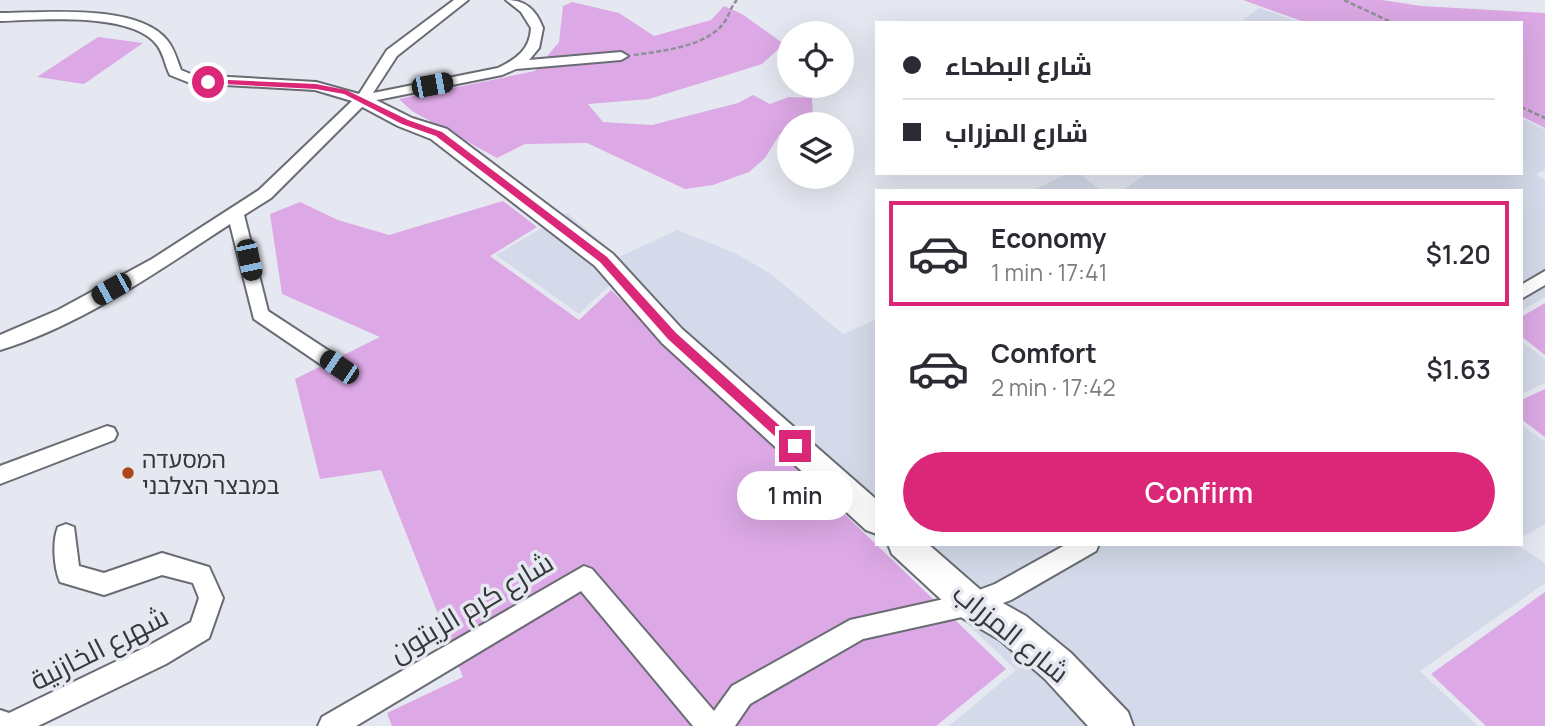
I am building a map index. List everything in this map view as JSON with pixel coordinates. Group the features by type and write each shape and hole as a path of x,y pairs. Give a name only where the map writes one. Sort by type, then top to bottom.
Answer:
{"street":[{"path":"0,343 64,316 236,215 265,194 362,99 393,53 462,0"},
{"path":"362,99 502,71 516,65 530,54 537,32 537,22 534,16 512,0"},
{"path":"0,17 73,15 137,27 161,40 175,72 190,79 316,86 362,99 405,122 439,134 604,260 672,336 875,518"},
{"path":"516,65 621,56"},
{"path":"236,215 260,314 339,367"},
{"path":"1523,292 1545,277"},
{"path":"0,475 107,434"},
{"name":"شهرع الخازنية","path":"0,723 10,726 157,655 200,630 211,598 201,575 162,564 104,584 68,574 66,534"},
{"name":"شارع المزراب","path":"906,546 971,604 1013,628 1058,666 1114,726"},
{"path":"719,726 741,695 859,628 971,604 1003,592 1084,546"},
{"name":"شارع كرم الزيتون","path":"331,726 584,577 710,726"}],"path":[{"path":"621,56 676,47 714,31 722,25 737,0"},
{"path":"1344,0 1389,21"},
{"path":"1523,108 1545,118"}],"shaded area":[{"path":"1243,0 1382,0 1421,6 1545,13 1545,128 1523,117 1523,21 1301,21"},
{"path":"572,2 619,13 654,36 711,20 724,6 742,14 777,39 777,50 762,64 649,99 588,104 603,122 652,125 738,103 753,95 770,104 786,98 812,98 813,112 777,112 777,139 765,158 749,172 713,185 685,189 587,143 525,144 497,158 412,111 399,99 535,71 559,42 563,6"},
{"path":"1259,8 1296,21 1242,21"},
{"path":"98,37 143,43 84,84 37,77"},
{"path":"1523,119 1545,130 1545,170 1536,174 1545,180 1545,297 1523,310 1523,189 1125,189 1144,175 1523,175"},
{"path":"1065,175 1081,175 1099,189 1035,189"},
{"path":"503,201 537,227 490,256 579,320 611,290 1006,669 936,726 392,726 387,713 463,677 381,470 320,479 295,379 380,337 282,294 270,214 300,202 338,220 389,235"},
{"path":"567,213 619,257 677,230 735,253 771,274 843,334 875,320 875,537 611,284 579,314 496,255"},
{"path":"1545,303 1545,355 1523,338 1523,316"},
{"path":"1523,342 1545,359 1545,383 1523,393"},
{"path":"1545,389 1545,437 1523,420 1523,399"},
{"path":"1523,426 1545,442 1545,524 1523,537"},
{"path":"885,546 1519,546 1545,563 1545,583 1420,671 1478,726 949,726 1016,670"},
{"path":"1545,592 1545,726 1486,726 1431,674"}],"place":[{"name":"המסעדה במבצר הצלבני","path":"128,473"}],"route":[{"path":"208,82 316,86 346,92 405,122 439,134 604,260 672,336 795,446"}]}
